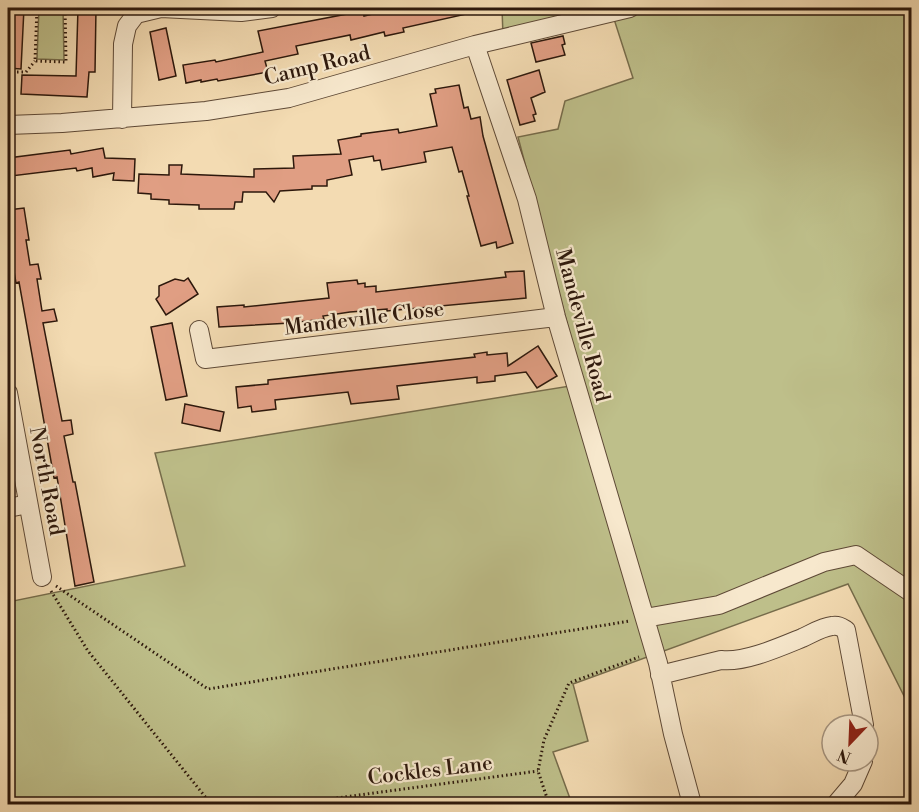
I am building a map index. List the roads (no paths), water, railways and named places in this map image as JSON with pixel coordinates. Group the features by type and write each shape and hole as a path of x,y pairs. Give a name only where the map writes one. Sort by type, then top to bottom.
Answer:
{"street":[{"path":"122,119 123,44 127,26 132,18 143,11 161,8 241,12 272,8"},
{"name":"Camp Road","path":"8,125 122,119 206,111 289,98 475,45 630,8"},
{"name":"Mandeville Road","path":"475,45 527,199 556,317 645,618 692,804"},
{"name":"Mandeville Close","path":"199,330 207,367 556,317"},
{"name":"North Road","path":"8,393 42,577"},
{"path":"8,508 28,504"},
{"path":"645,618 719,605 824,562 856,555 912,593"},
{"path":"660,675 721,660 738,660 789,644 824,628 841,627 846,630 862,713"},
{"path":"836,804 853,784 858,773"}]}
